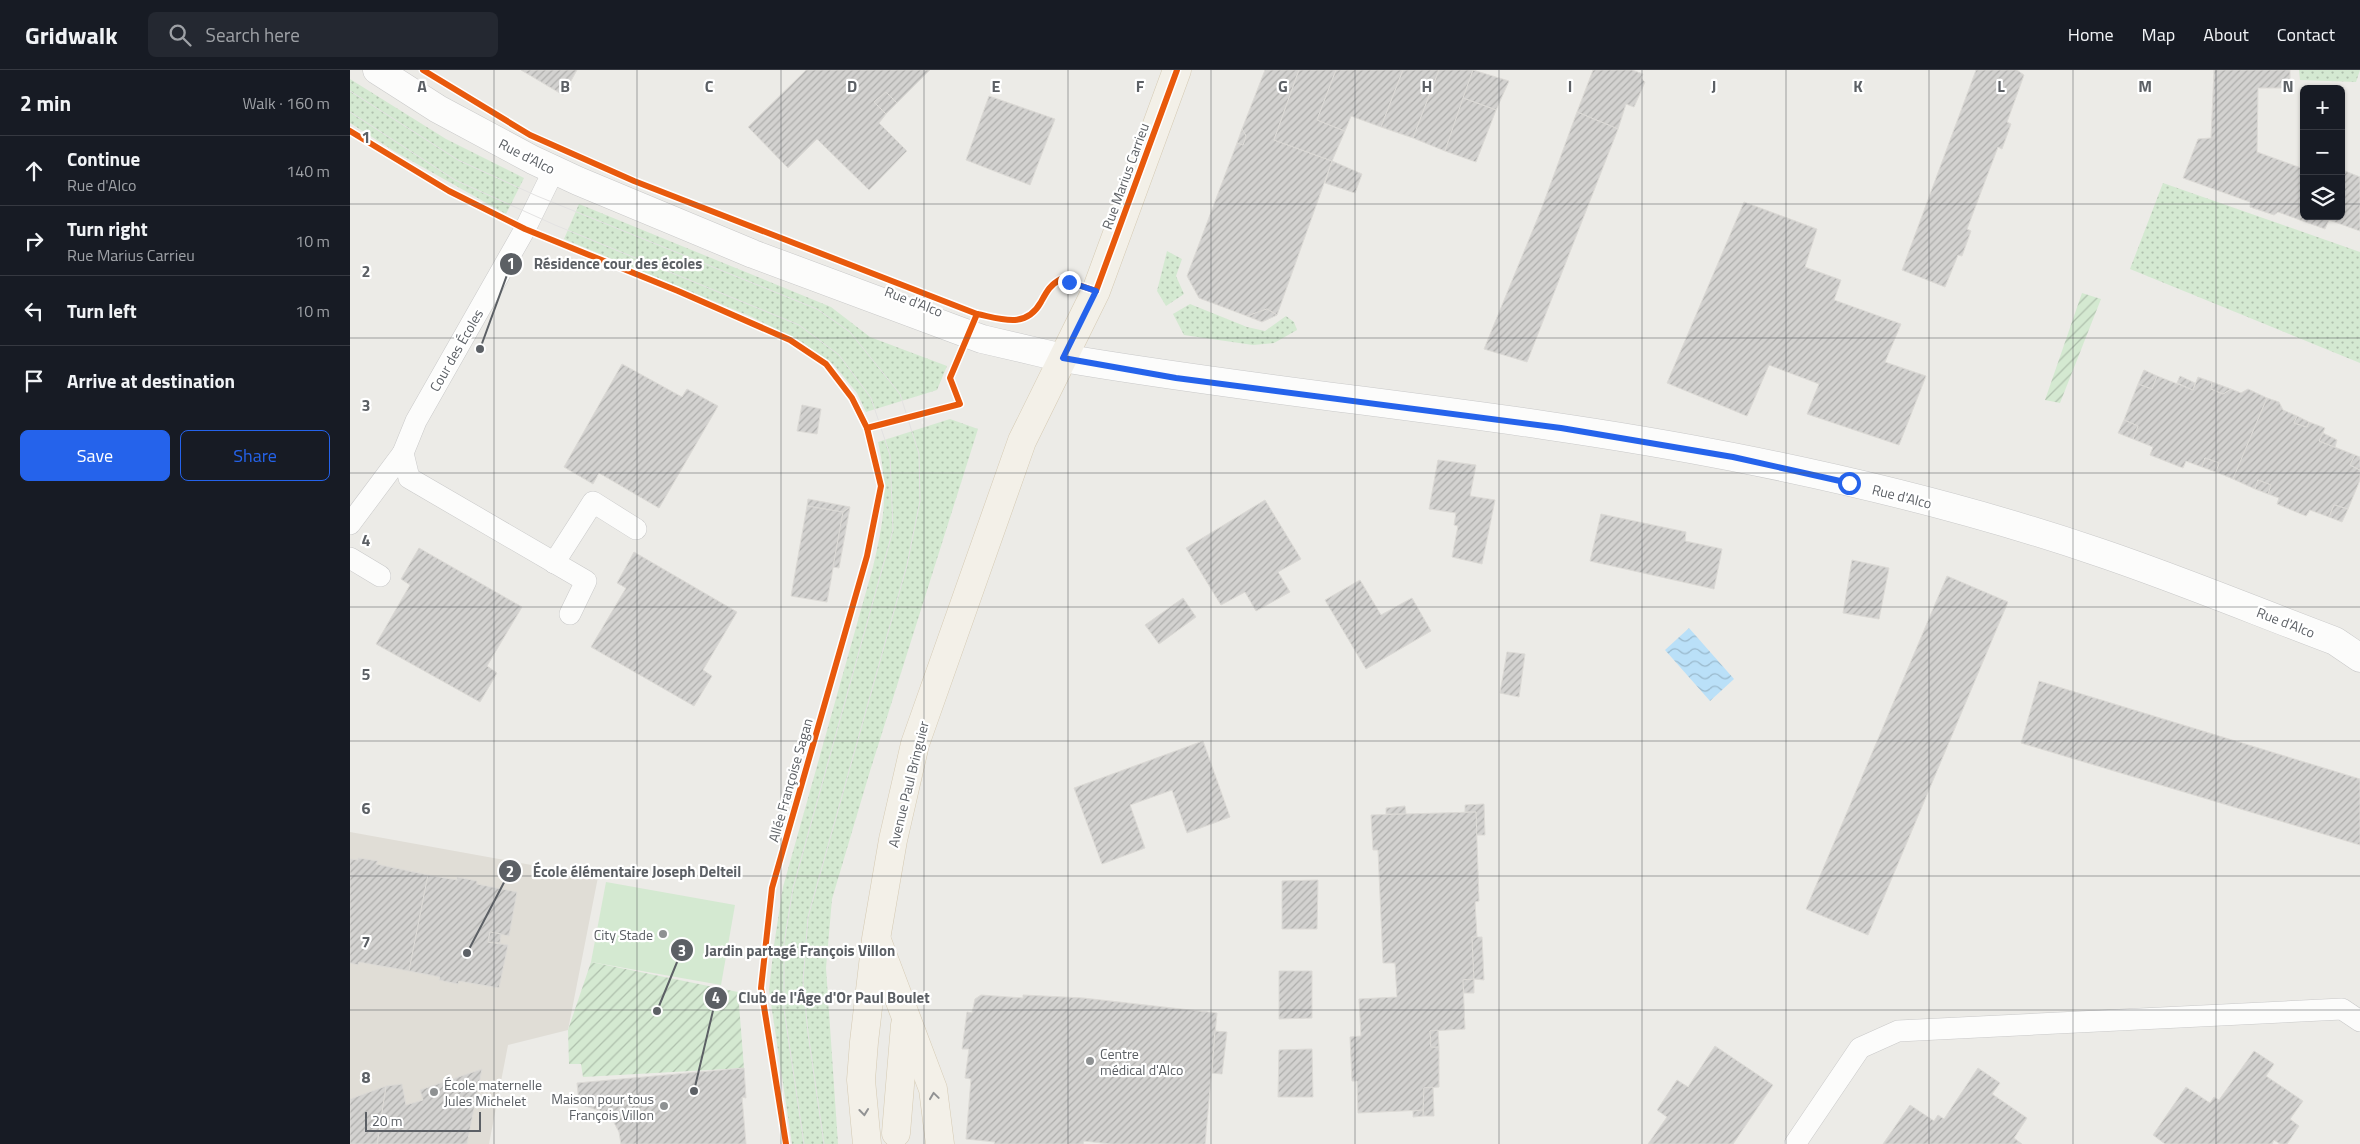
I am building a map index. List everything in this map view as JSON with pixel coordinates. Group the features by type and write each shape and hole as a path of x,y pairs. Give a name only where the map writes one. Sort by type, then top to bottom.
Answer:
{"main road":[{"name":"Rue Marius Carrieu","path":"1063,358 1101,278 1177,70"},
{"name":"Avenue Paul Bringuier","path":"867,1144 861,1080 876,939 893,840 915,744 1026,430 1063,358"},
{"path":"876,939 933,1089 940,1144"},
{"path":"897,1138 906,1017"},
{"path":"864,1042 897,1138"}],"street":[{"name":"Rue d'Alco","path":"377,70 438,109 554,170 753,254 982,339 1063,358 1176,378 1561,428 1733,457 1849,483 1967,512 2095,551 2335,641 2360,658"}],"lane":[{"name":"Cour des Écoles","path":"350,524 403,453 416,420 525,229 554,170"},
{"path":"403,453 409,478 586,581 570,614"},
{"path":"554,563 593,502 636,529"},
{"path":"350,558 380,576"},
{"path":"1795,1144 1860,1048 1898,1031 2342,1009 2360,1021"}],"shaded area":[{"path":"350,832 598,877 568,1030 508,1045 489,1144 350,1144"}],"green space":[{"path":"2299,70 2360,70 2356,82 2300,80"},
{"path":"350,79 446,139 524,178 506,214 394,151 350,123"},
{"path":"2163,183 2360,252 2360,363 2130,269"},
{"path":"579,204 831,307 870,337 947,366 937,390 866,412 857,393 834,365 802,342 752,317 564,239"},
{"path":"1167,251 1182,259 1176,276 1184,294 1166,306 1157,291"},
{"path":"2082,293 2101,299 2060,403 2045,400"},
{"path":"1190,304 1247,327 1265,331 1286,316 1294,322 1297,330 1274,343 1253,345 1184,335 1173,314"},
{"path":"950,419 978,429 870,771 832,899 826,968 838,1144 792,1144 769,990 774,945 783,887 877,550 884,505 883,476 878,442"},
{"name":"City Stade","path":"606,882 735,905 721,985 591,962"},
{"path":"591,962 738,992 744,1068 583,1077 581,1064 569,1064 568,1030"}],"water":[{"path":"1689,628 1734,679 1710,701 1665,650"}],"building":[{"path":"521,70 577,70 563,95"},
{"path":"806,70 930,70 897,103 886,92 874,102 886,114 879,123 907,151 869,190 817,139 788,168 748,127"},
{"path":"1265,70 1299,70 1274,140 1332,161 1277,315 1267,309 1247,316 1199,298 1187,276 1237,143 1243,145 1246,136 1242,129"},
{"path":"1299,70 1336,70 1317,120 1345,131 1332,161 1274,140"},
{"path":"1336,70 1403,70 1381,127 1351,116 1345,131 1317,120"},
{"path":"1403,70 1439,70 1413,138 1381,127"},
{"path":"1439,70 1473,70 1445,151 1413,138"},
{"path":"1473,70 1509,81 1496,110 1463,98"},
{"path":"1593,70 1632,70 1643,74 1641,78 1645,82 1634,107 1626,104 1618,129 1577,112"},
{"path":"1976,70 2017,70 2024,75 2007,122 2011,124 2002,149 1998,147 1967,229 1971,231 1962,256 1958,255 1945,287 1902,270"},
{"path":"2214,70 2290,70 2290,88 2258,88 2257,152 2300,168 2300,220 2278,212 2274,215 2250,207 2250,202 2183,178 2198,139 2211,138"},
{"path":"886,92 897,103 886,114 874,102"},
{"path":"989,96 1055,119 1030,185 966,160"},
{"path":"1463,98 1496,110 1476,162 1445,151"},
{"path":"1577,112 1618,129 1527,362 1484,349 1541,210"},
{"path":"1242,129 1246,136 1243,145 1237,143"},
{"path":"1332,161 1362,174 1355,193 1325,183"},
{"path":"2345,171 2360,177 2360,231 2329,220 2345,220"},
{"path":"1744,202 1817,229 1805,267 1841,280 1834,300 1901,324 1885,362 1926,376 1899,445 1807,414 1819,384 1769,365 1747,416 1667,383"},
{"path":"2300,220 2329,220 2325,229"},
{"path":"1267,309 1277,315 1262,322 1247,316"},
{"path":"622,364 682,397 687,389 718,406 659,508 599,473 593,484 564,467"},
{"path":"2144,370 2157,376 2152,389 2138,384"},
{"path":"2157,376 2193,390 2198,377 2212,382 2211,389 2223,394 2231,389 2241,393 2248,389 2267,398 2233,479 2216,472 2219,463 2205,458 2202,467 2186,461 2183,468 2150,455 2153,447 2133,439 2138,426 2124,420 2138,384 2152,389"},
{"path":"2180,376 2195,383 2193,390 2177,383"},
{"path":"2212,382 2231,389 2223,394 2211,389"},
{"path":"2267,398 2279,402 2283,410 2297,416 2294,423 2307,427 2309,422 2325,428 2319,441 2355,455 2350,465 2360,470 2360,480 2348,509 2334,505 2329,517 2310,510 2306,516 2277,504 2279,498 2268,494 2271,485 2258,480 2255,489 2233,479"},
{"path":"802,405 821,409 817,434 797,431"},
{"path":"2297,416 2309,422 2307,427 2294,423"},
{"path":"2124,420 2138,426 2133,439 2118,433"},
{"path":"2323,433 2337,440 2335,447 2319,441"},
{"path":"2355,455 2360,457 2360,470 2350,465"},
{"path":"2205,458 2219,463 2216,472 2202,467"},
{"path":"1438,460 1476,465 1470,496 1495,500 1482,564 1452,557 1458,526 1454,525 1456,513 1429,509"},
{"path":"2258,480 2271,485 2268,494 2255,489"},
{"path":"808,499 850,507 843,512 807,506"},
{"path":"1265,500 1301,559 1278,572 1290,592 1256,611 1245,592 1221,605 1186,548"},
{"path":"2334,505 2348,509 2342,522 2329,517"},
{"path":"807,506 843,512 827,602 791,596"},
{"path":"850,507 839,568 833,567 843,512"},
{"path":"1601,514 1686,532 1685,541 1722,549 1714,589 1590,561"},
{"path":"419,548 522,607 487,666 497,673 480,702 376,644 410,585 401,579"},
{"path":"634,552 737,612 703,670 712,676 694,706 591,647 626,588 617,583"},
{"path":"1852,560 1889,568 1879,619 1843,613"},
{"path":"1947,576 2008,602 1868,935 1806,909"},
{"path":"1360,580 1381,615 1412,598 1431,631 1366,669 1325,600"},
{"path":"1183,598 1196,617 1159,644 1145,625"},
{"path":"1507,652 1525,654 1519,697 1500,693"},
{"path":"2039,681 2360,779 2360,845 2021,743"},
{"path":"1203,741 1230,817 1187,833 1172,790 1130,805 1145,848 1102,864 1074,788"},
{"path":"1484,804 1485,835 1476,835 1476,812 1465,812 1465,805"},
{"path":"1405,806 1406,814 1386,814 1386,808"},
{"path":"1476,812 1479,901 1475,902 1477,937 1472,937 1474,979 1463,980 1465,1029 1430,1031 1431,1047 1439,1047 1439,1087 1424,1088 1423,1110 1358,1113 1357,1081 1352,1081 1350,1037 1361,1036 1359,999 1397,997 1395,963 1383,963 1378,850 1373,850 1371,815"},
{"path":"358,858 378,861 376,864 428,875 409,971 359,962 358,965 350,963 350,859 358,860"},
{"path":"428,875 457,880 457,877 477,881 477,884 517,892 509,936 490,932 488,942 508,945 499,988 459,981 458,984 439,980 440,977 409,971"},
{"path":"1318,880 1317,929 1282,929 1282,881"},
{"path":"490,932 501,934 500,943 488,942"},
{"path":"1472,937 1482,937 1484,980 1474,979"},
{"path":"1279,971 1312,971 1312,1018 1279,1019"},
{"path":"1474,979 1474,993 1464,993 1463,980"},
{"name":"Centre médical d'Alco","path":"981,995 1023,998 1023,995 1083,998 1217,1013 1205,1144 1111,1144 1084,1141 1083,1144 994,1144 995,1142 966,1139 971,1079 965,1078 969,1049 962,1049 967,1012 972,1013 975,999"},
{"path":"1438,1030 1439,1047 1431,1047 1430,1031"},
{"path":"1215,1031 1227,1032 1222,1074 1212,1073"},
{"path":"1715,1046 1773,1085 1733,1144 1648,1144 1667,1117 1657,1110 1677,1080 1688,1087"},
{"path":"1312,1049 1313,1097 1278,1097 1279,1050"},
{"path":"2254,1051 2274,1064 2266,1076 2303,1101 2290,1119 2299,1126 2287,1144 2280,1144 2274,1140 2272,1144 2165,1144 2153,1135 2186,1087 2210,1103 2214,1097 2219,1100"},
{"name":"Maison pour tous François Villon","path":"744,1068 746,1098 742,1097 746,1144 621,1144 619,1132 612,1119 603,1112 579,1104 577,1083"},
{"path":"1978,1068 2000,1083 1992,1094 2027,1118 2014,1138 2022,1144 1883,1144 1910,1105 1934,1121 1938,1115 1944,1119"},
{"path":"482,1069 467,1144 377,1144 386,1086 402,1084 406,1105 423,1100 420,1090"},
{"path":"386,1086 377,1144 350,1144 350,1099"},
{"path":"1433,1087 1434,1116 1423,1116 1424,1088"},
{"path":"1423,1110 1423,1116 1413,1117 1413,1111"}],"tram line":[{"path":"350,91 458,160 537,196 817,309 850,332 900,394 919,454 920,501 907,565 808,917 803,982 808,1033 824,1144"},
{"path":"350,112 455,180 555,225 799,325 839,355 871,398 890,455 893,530 793,888 784,943 784,1009 804,1144"}],"cycle path":[{"path":"423,70 530,135 634,181 977,314"},
{"path":"867,428 960,404 950,378 977,314 1004,320 1021,319 1035,310 1051,286 1061,279 1096,291 1177,70"},
{"name":"Allée Françoise Sagan","path":"350,131 449,191 525,229 678,291 790,340 826,364 852,398 867,428 881,486 867,556 772,888 761,988 786,1144"}],"place":[{"name":"Résidence cour des écoles","path":"480,349"},
{"name":"City Stade","path":"663,934"},
{"name":"École élémentaire Joseph Delteil","path":"467,953"},
{"name":"Jardin partagé François Villon","path":"657,1011"},
{"name":"Centre médical d'Alco","path":"1090,1061"},
{"name":"Club de l'Âge d'Or Paul Boulet","path":"694,1091"},
{"name":"École maternelle Jules Michelet","path":"434,1092"},
{"name":"Maison pour tous François Villon","path":"664,1106"}],"route":[{"path":"1069,282 1096,291 1063,358 1176,378 1561,428 1733,457 1849,483"}]}
